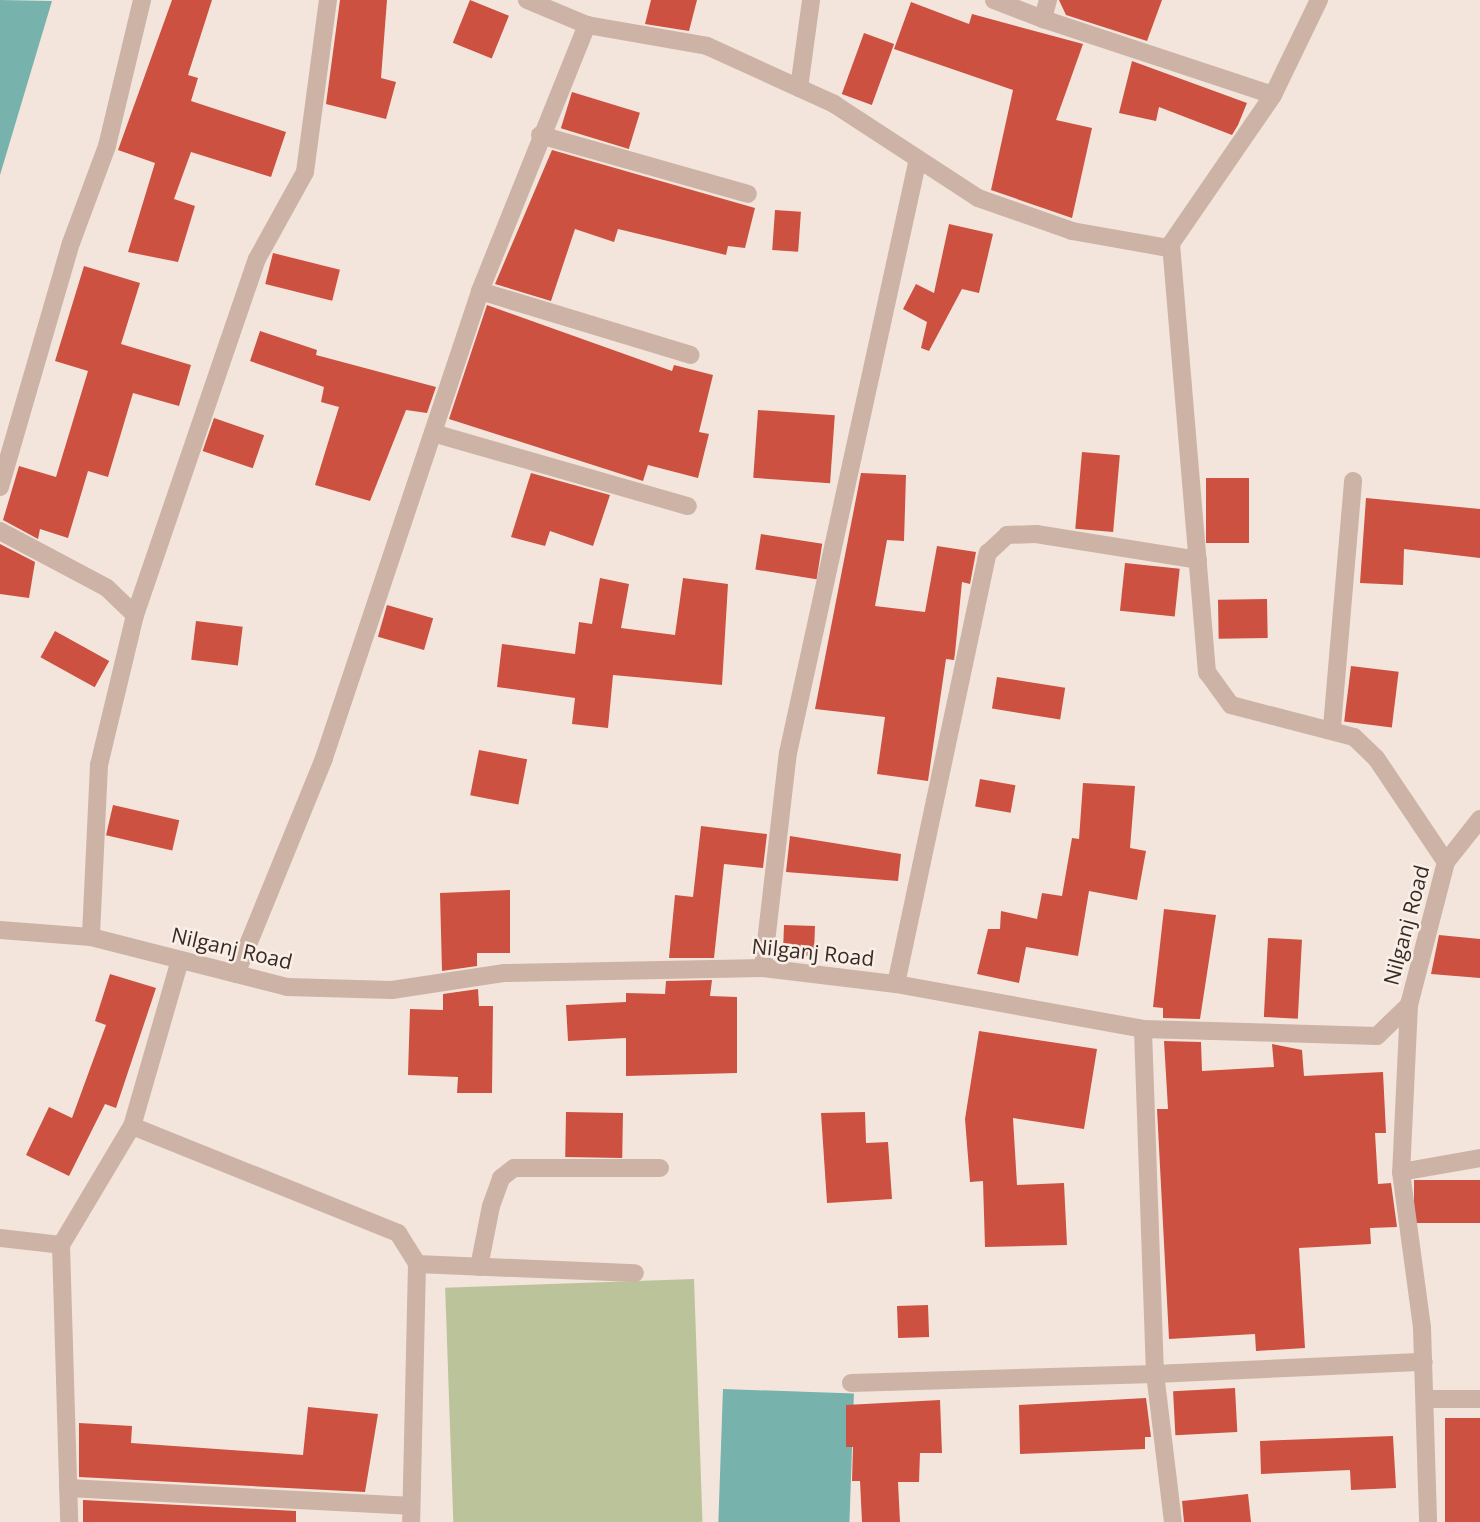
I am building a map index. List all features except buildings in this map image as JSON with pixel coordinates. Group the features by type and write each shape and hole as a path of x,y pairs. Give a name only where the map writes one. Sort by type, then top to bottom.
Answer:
{"street":[{"path":"0,487 71,243 107,146 142,0"},
{"path":"91,937 99,765 135,615 257,259 305,172 328,0"},
{"path":"527,0 587,25 707,47 799,88 978,198 1072,231 1171,244"},
{"path":"799,88 811,0"},
{"path":"994,0 1043,19 1273,95"},
{"path":"1043,19 1048,0"},
{"path":"1319,0 1273,95 1171,244 1207,672 1218,693 1252,713 1332,727 1376,758 1446,862"},
{"path":"236,974 324,758 480,291 540,135 587,25"},
{"path":"540,135 748,194"},
{"path":"763,968 788,753 918,159"},
{"path":"480,291 690,355"},
{"path":"433,433 688,506"},
{"path":"1332,727 1353,481"},
{"path":"0,531 107,588 135,615"},
{"path":"896,984 988,553 1007,535 1035,534 1198,560"},
{"name":"Nilganj Road","path":"0,930 91,937 287,987 392,990 505,973 763,968 896,984 1143,1029 1377,1036 1409,1005 1446,862 1480,819"},
{"path":"69,1522 61,1245 132,1126 180,960"},
{"path":"1409,1005 1401,1172 1423,1362 1428,1522"},
{"path":"1143,1029 1155,1374 1173,1522"},
{"path":"68,1488 410,1514 417,1264 398,1233 132,1126"},
{"path":"1401,1172 1480,1157"},
{"path":"479,1267 491,1206 501,1178 514,1167 660,1168"},
{"path":"0,1238 61,1245"},
{"path":"417,1264 635,1273"},
{"path":"850,1383 1155,1374 1423,1362"},
{"path":"1425,1399 1480,1399"}],"green space":[{"path":"694,1279 702,1522 453,1522 445,1288"}],"water":[{"path":"0,0 52,1 0,175"},
{"path":"723,1389 854,1394 849,1522 718,1522"}]}
